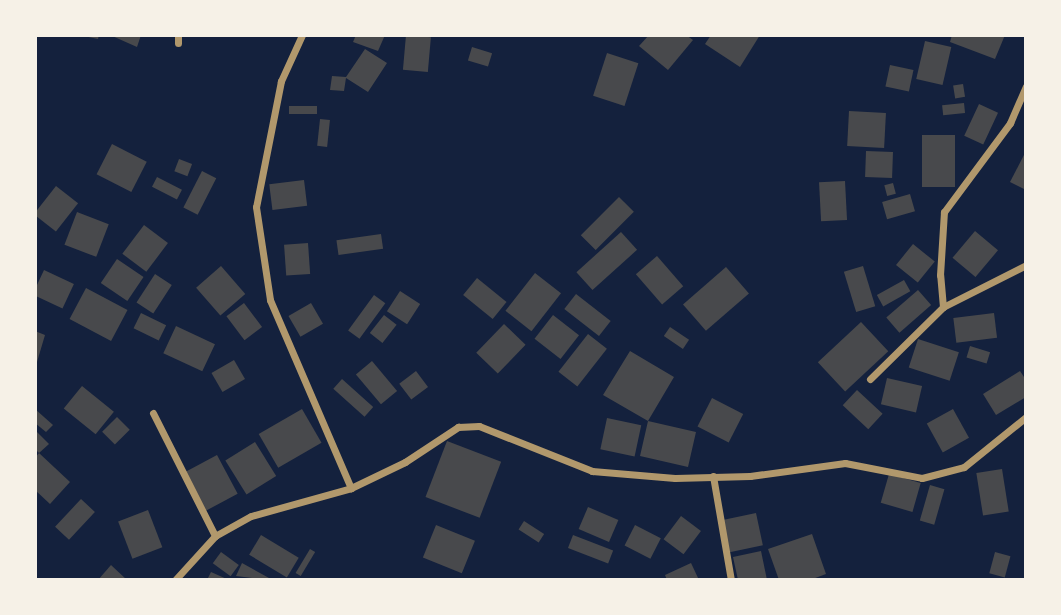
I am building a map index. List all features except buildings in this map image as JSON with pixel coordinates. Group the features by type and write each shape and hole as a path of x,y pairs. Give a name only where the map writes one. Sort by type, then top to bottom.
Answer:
{"street":[{"path":"302,35 281,81 258,190 257,218 270,300 351,488"},
{"path":"943,307 944,212 1010,123 1026,86"},
{"path":"870,379 943,307 1026,265"},
{"path":"153,413 215,536"},
{"path":"176,580 215,536 251,516 351,488 468,425 574,467 674,478 845,463 934,477 973,460 1005,429 1026,417"},
{"path":"713,476 731,580"}]}
